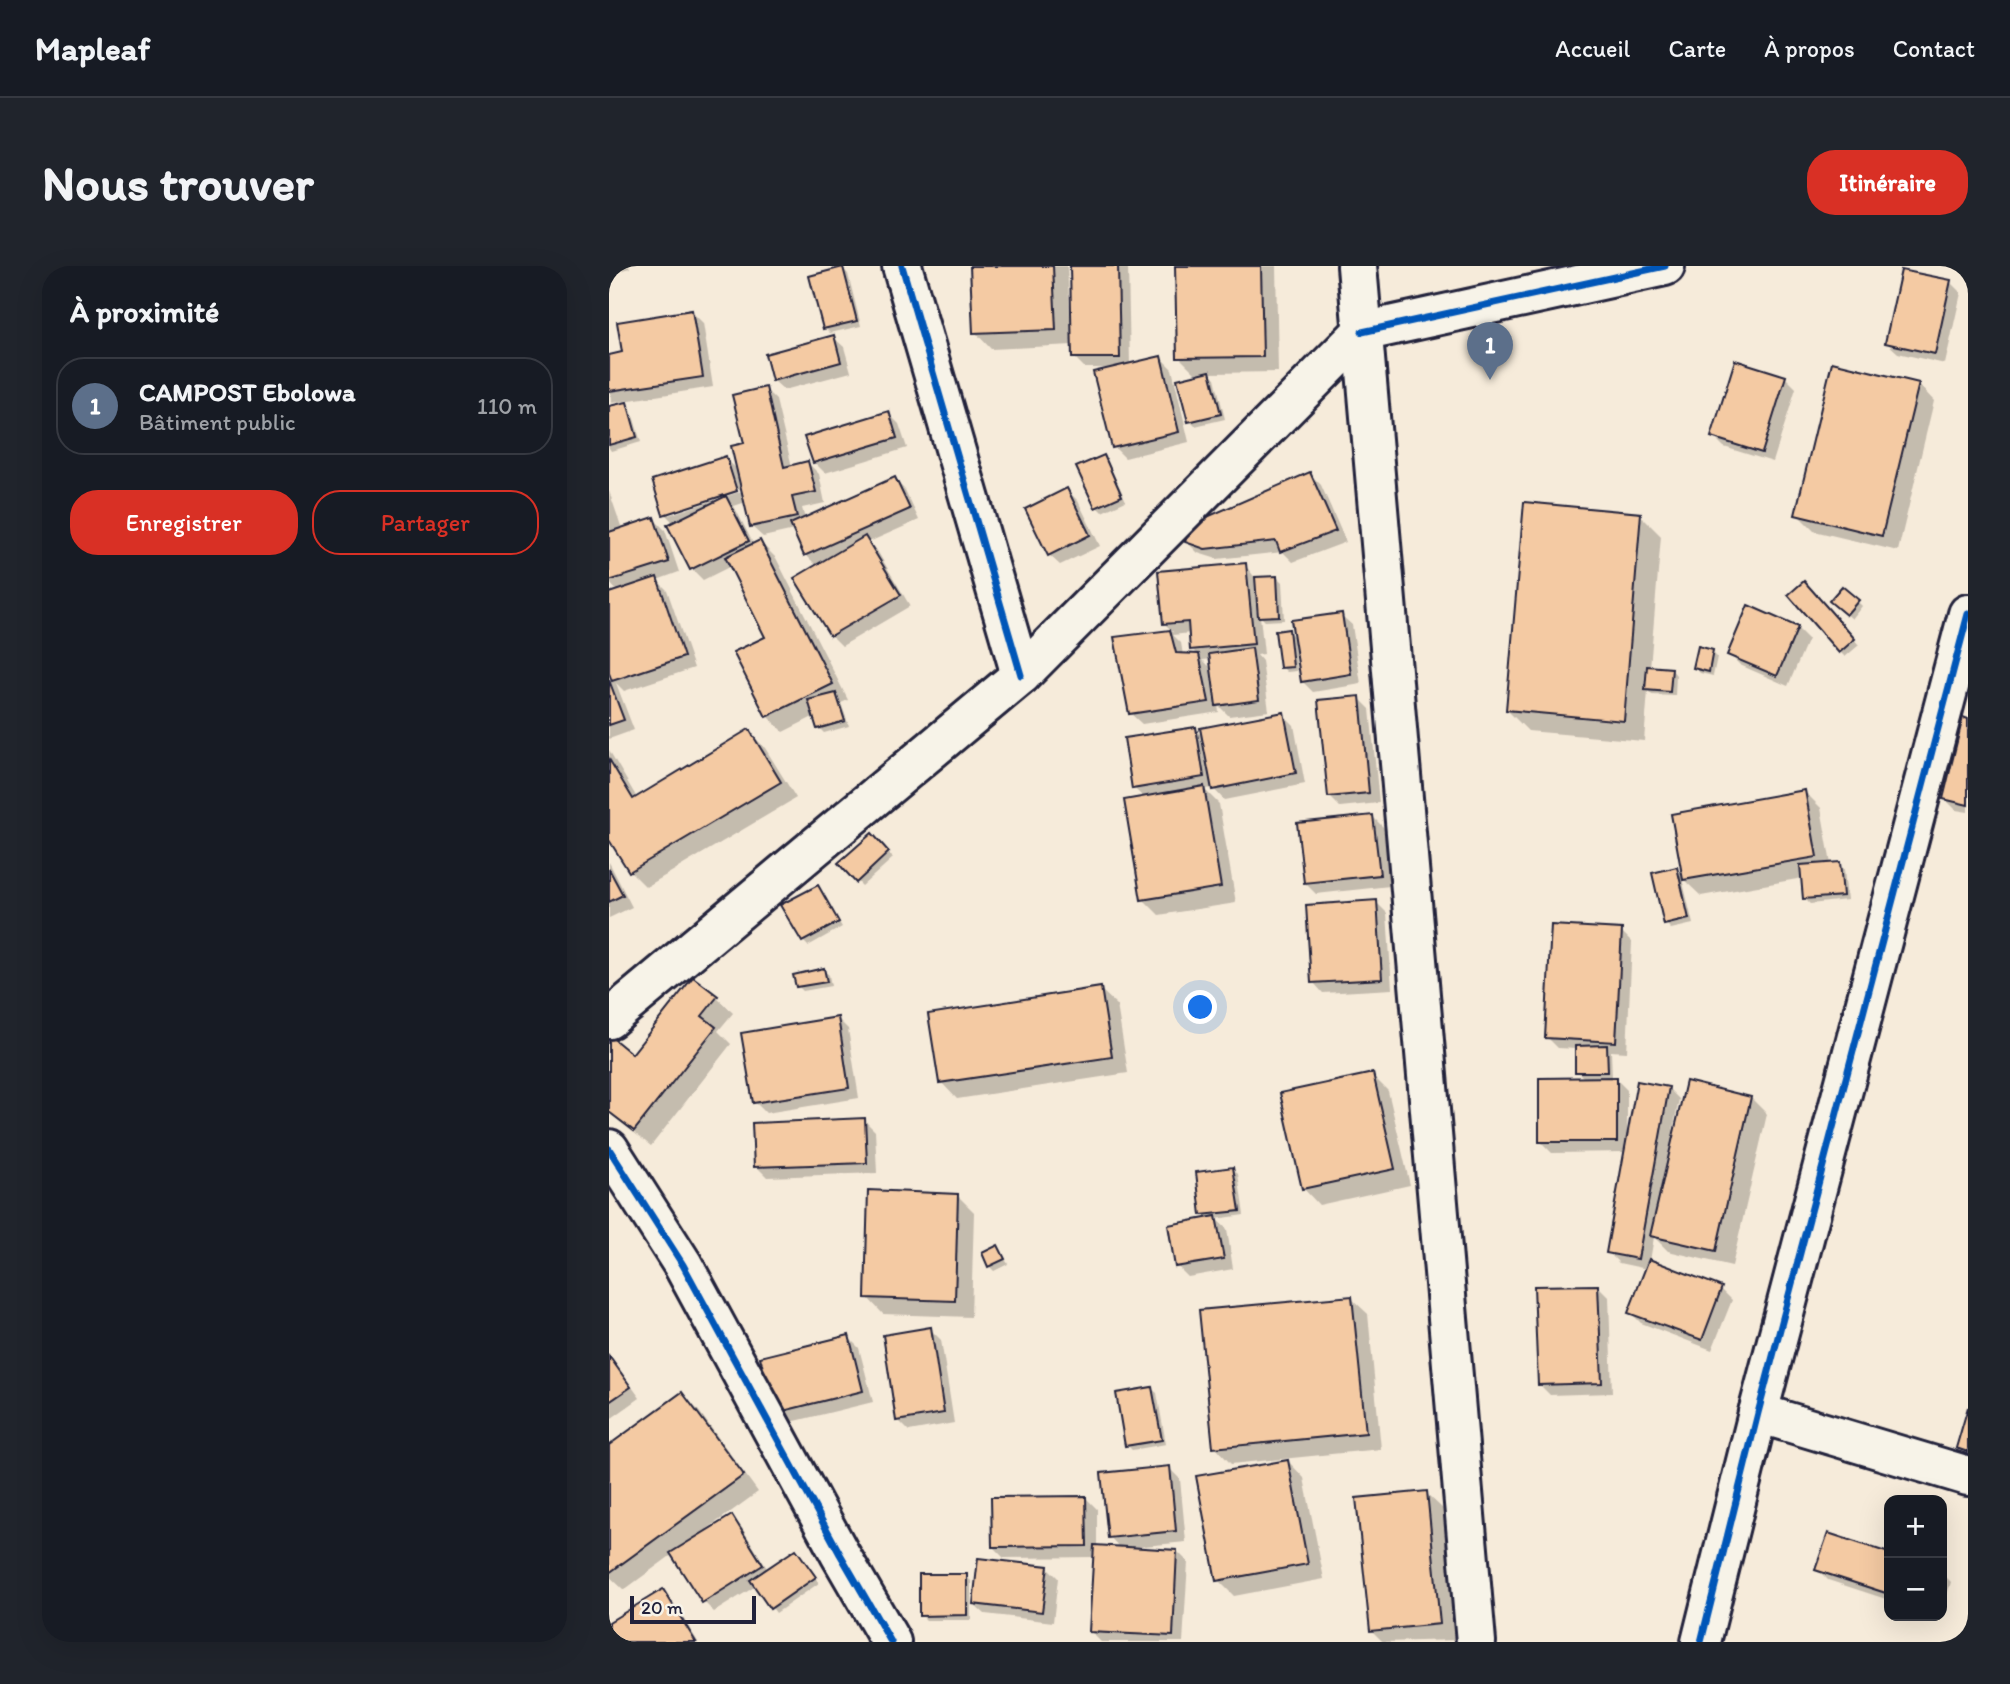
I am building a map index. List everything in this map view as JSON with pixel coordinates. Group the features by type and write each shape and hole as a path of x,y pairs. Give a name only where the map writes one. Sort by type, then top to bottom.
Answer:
{"street":[{"path":"902,266 1021,675"},
{"path":"1357,266 1476,1642"},
{"path":"609,1019 1021,675 1362,332 1665,266"},
{"path":"1701,1642 1758,1413 1965,637"},
{"path":"609,1149 683,1265 840,1554 891,1642"},
{"path":"1758,1413 1968,1476"}],"building":[{"path":"970,266 1053,266 1056,330 973,333"},
{"path":"1070,266 1118,266 1120,358 1072,358"},
{"path":"1175,266 1261,266 1263,357 1177,358"},
{"path":"843,267 857,321 823,329 809,276"},
{"path":"1901,270 1951,280 1935,354 1885,343"},
{"path":"692,310 703,377 609,391 609,355 622,352 617,322"},
{"path":"834,335 841,362 772,381 765,354"},
{"path":"1161,356 1179,432 1112,448 1093,372"},
{"path":"1735,360 1786,376 1762,453 1711,437"},
{"path":"1832,362 1919,383 1882,536 1795,515"},
{"path":"1210,371 1221,414 1188,422 1177,379"},
{"path":"766,387 784,467 808,461 816,492 792,497 797,517 750,527 731,446 744,443 732,395"},
{"path":"627,402 637,437 609,445 609,406"},
{"path":"889,411 897,438 813,463 804,437"},
{"path":"1104,455 1122,496 1095,508 1076,467"},
{"path":"726,456 737,491 663,515 652,480"},
{"path":"1310,472 1336,531 1280,552 1276,541 1205,549 1185,542 1191,524"},
{"path":"895,477 910,509 804,556 790,524"},
{"path":"1067,488 1090,535 1048,556 1025,509"},
{"path":"726,496 749,541 690,570 667,525"},
{"path":"1524,502 1641,513 1624,721 1506,710"},
{"path":"654,517 669,562 609,581 609,532"},
{"path":"865,536 901,595 830,636 794,578"},
{"path":"760,540 833,684 766,717 733,652 765,637 725,557"},
{"path":"1246,563 1254,644 1190,650 1188,622 1163,624 1158,571"},
{"path":"1277,576 1279,616 1258,617 1255,577"},
{"path":"657,577 684,657 612,681 609,673 609,593"},
{"path":"1804,581 1855,639 1839,653 1788,595"},
{"path":"1842,586 1859,600 1846,615 1829,601"},
{"path":"1748,605 1798,627 1777,676 1727,655"},
{"path":"1342,613 1351,674 1301,682 1291,620"},
{"path":"1289,629 1293,667 1280,668 1275,631"},
{"path":"1170,630 1176,653 1199,654 1209,702 1129,714 1114,637"},
{"path":"1698,646 1713,650 1709,672 1693,668"},
{"path":"1252,648 1259,700 1216,706 1209,654"},
{"path":"1647,666 1672,668 1670,692 1645,690"},
{"path":"609,680 624,720 609,725"},
{"path":"836,693 845,721 817,729 808,700"},
{"path":"1360,696 1369,793 1328,797 1318,700"},
{"path":"1284,712 1296,773 1212,790 1200,728"},
{"path":"1963,717 1968,719 1968,805 1943,799"},
{"path":"1196,727 1204,777 1132,789 1124,738"},
{"path":"749,729 781,782 629,872 609,840 609,759 633,799"},
{"path":"1204,786 1221,887 1141,900 1124,800"},
{"path":"1805,790 1817,857 1683,880 1671,814"},
{"path":"1373,815 1380,875 1304,883 1297,823"},
{"path":"872,833 889,852 856,883 838,863"},
{"path":"1840,862 1843,896 1803,899 1800,865"},
{"path":"1677,867 1689,919 1664,925 1652,873"},
{"path":"609,869 623,895 609,902"},
{"path":"818,885 839,922 802,942 780,905"},
{"path":"1377,900 1382,979 1311,983 1306,905"},
{"path":"1551,925 1622,929 1616,1042 1545,1038"},
{"path":"824,968 827,982 796,987 793,975"},
{"path":"693,977 718,996 702,1016 716,1027 634,1131 609,1112 609,1035 632,1054"},
{"path":"1101,987 1112,1057 939,1083 928,1014"},
{"path":"838,1017 849,1088 753,1103 741,1033"},
{"path":"1607,1045 1608,1072 1575,1072 1575,1046"},
{"path":"1373,1073 1395,1169 1302,1189 1280,1093"},
{"path":"1617,1077 1617,1142 1539,1142 1539,1078"},
{"path":"1637,1081 1669,1087 1638,1259 1606,1253"},
{"path":"1686,1081 1751,1097 1716,1251 1650,1236"},
{"path":"865,1118 867,1163 754,1167 752,1123"},
{"path":"1233,1167 1240,1211 1201,1215 1196,1172"},
{"path":"868,1190 958,1194 955,1301 865,1298"},
{"path":"1216,1216 1224,1259 1175,1267 1168,1225"},
{"path":"998,1245 1005,1259 988,1267 982,1253"},
{"path":"1649,1259 1722,1287 1702,1340 1628,1313"},
{"path":"1598,1285 1602,1383 1538,1385 1534,1286"},
{"path":"1352,1296 1366,1433 1213,1448 1199,1310"},
{"path":"931,1327 944,1413 896,1421 883,1335"},
{"path":"849,1335 863,1391 775,1413 760,1357"},
{"path":"609,1356 631,1387 609,1402"},
{"path":"1152,1387 1162,1440 1125,1446 1116,1393"},
{"path":"682,1392 744,1475 609,1573 609,1445"},
{"path":"1968,1407 1968,1452 1956,1448"},
{"path":"1288,1460 1308,1564 1216,1581 1196,1476"},
{"path":"1170,1466 1176,1531 1108,1538 1101,1473"},
{"path":"1427,1491 1440,1624 1370,1631 1356,1498"},
{"path":"1086,1496 1087,1546 992,1547 991,1497"},
{"path":"732,1515 763,1565 702,1603 670,1553"},
{"path":"1828,1533 1884,1551 1884,1592 1815,1570"},
{"path":"1094,1545 1177,1550 1173,1636 1089,1632"},
{"path":"796,1549 816,1577 770,1609 750,1580"},
{"path":"978,1558 1048,1566 1042,1612 973,1604"},
{"path":"919,1574 967,1574 967,1615 919,1616"},
{"path":"663,1589 696,1642 609,1642 609,1622"}],"cycle path":[{"path":"902,266 1021,675"},
{"path":"1362,332 1665,266"},
{"path":"1701,1642 1758,1413 1968,614"},
{"path":"609,1149 683,1265 840,1554 891,1642"}],"place":[{"name":"CAMPOST Ebolowa","path":"1490,380"}]}
